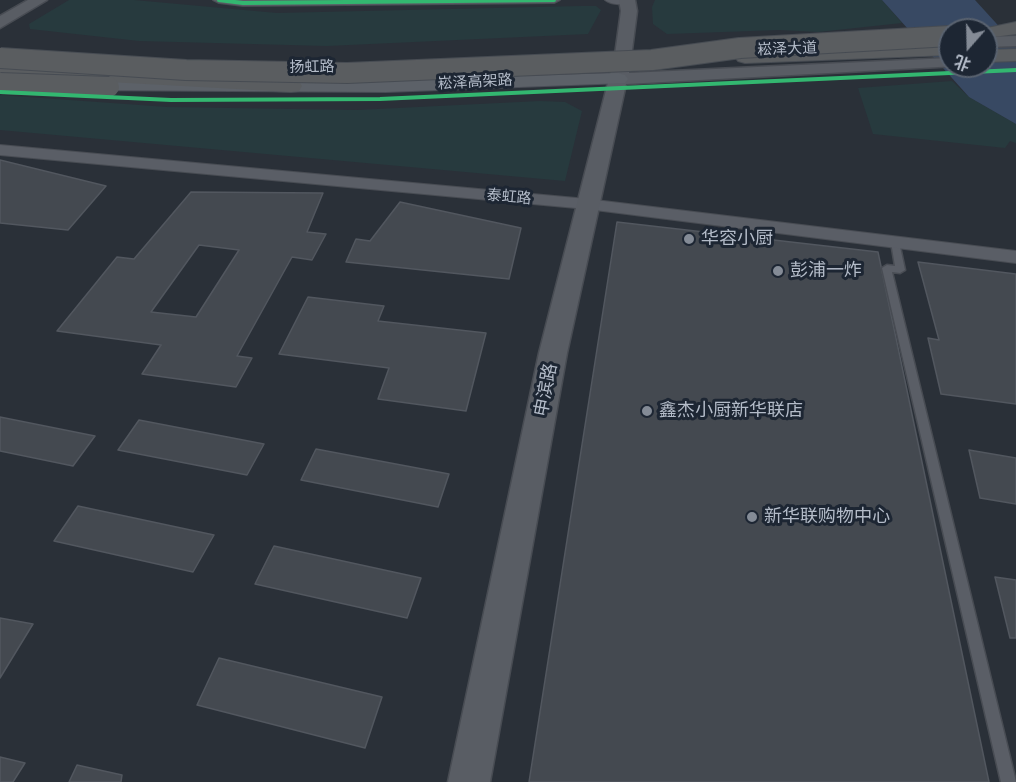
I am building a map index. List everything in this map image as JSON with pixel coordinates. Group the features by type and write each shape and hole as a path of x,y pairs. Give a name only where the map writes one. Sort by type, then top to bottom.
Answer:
{"highway":[{"path":"998,30 1016,28"},
{"path":"652,60 740,48 938,37"},
{"path":"998,48 1016,47"},
{"name":"崧泽高架路","path":"0,57 186,70 336,73 938,49"},
{"path":"998,56 1016,57"},
{"name":"崧泽高架路","path":"0,70 291,86 442,84 938,59"},
{"path":"0,82 174,87 291,86"}],"main road":[{"path":"0,6 11,0"},
{"path":"0,23 39,0"},
{"name":"申滨路","path":"469,782 553,353 624,55 629,11 627,0"},
{"path":"998,42 1016,41"},
{"name":"崧泽大道","path":"624,55 938,44"},
{"name":"扬虹路","path":"0,57 78,63 248,68 439,66 624,55"},
{"path":"998,59 1016,57"},
{"name":"崧泽大道","path":"618,79 938,63"},
{"name":"扬虹路","path":"0,82 118,86 386,86 618,79"}],"street":[{"path":"219,0 243,3 554,0"},
{"path":"610,0 627,0"},
{"name":"泰虹路","path":"0,150 587,204 1016,257"}],"lane":[{"path":"895,242 900,270 887,268 1009,782"}],"green space":[{"path":"69,0 134,0 277,13 581,6 596,6 601,10 588,34 327,46 139,41 30,29 29,24"},
{"path":"655,0 882,0 902,23 818,32 779,30 667,34 653,24 652,7"},
{"path":"952,81 969,97 1016,124 1016,143 1010,141 1005,148 873,134 858,88"},
{"path":"0,95 167,107 357,110 540,101 565,102 582,111 565,181 0,130"}],"water":[{"path":"882,0 975,0 991,18 938,18 938,62"},
{"path":"998,25 1016,45 1016,124 969,97 952,78 998,78"}],"building":[{"path":"0,160 106,186 68,230 0,223"},
{"path":"191,192 323,193 307,232 326,234 312,260 292,257 237,356 252,358 236,387 142,374 161,345 57,331 117,257 134,259","holes":["199,245 239,250 196,317 151,312"]},
{"path":"400,202 521,228 509,279 346,262 356,239 370,241"},
{"name":"新华联购物中心","path":"617,222 878,252 989,782 529,782"},
{"path":"918,262 1016,274 1016,404 941,394 928,338 939,340"},
{"path":"308,297 384,306 378,321 486,333 466,411 378,399 389,368 279,354"},
{"path":"0,417 95,436 73,466 0,451"},
{"path":"139,420 264,444 247,475 118,450"},
{"path":"316,449 449,474 438,507 301,480"},
{"path":"969,450 1016,458 1016,504 980,498"},
{"path":"78,506 214,535 193,572 54,541"},
{"path":"274,546 421,578 407,618 255,584"},
{"path":"995,577 1016,580 1016,638 1010,638"},
{"path":"0,618 33,624 0,678"},
{"path":"219,658 382,697 365,748 197,705"},
{"path":"0,757 25,763 13,782 0,782"},
{"path":"77,765 122,775 121,782 69,782"}],"cycle path":[{"path":"219,0 243,3 554,0"},
{"path":"0,92 171,100 380,99 1016,70"}],"place":[{"name":"华容小厨","path":"689,239"},
{"name":"彭浦一炸","path":"778,271"},
{"name":"鑫杰小厨新华联店","path":"647,411"},
{"name":"新华联购物中心","path":"752,517"}]}
